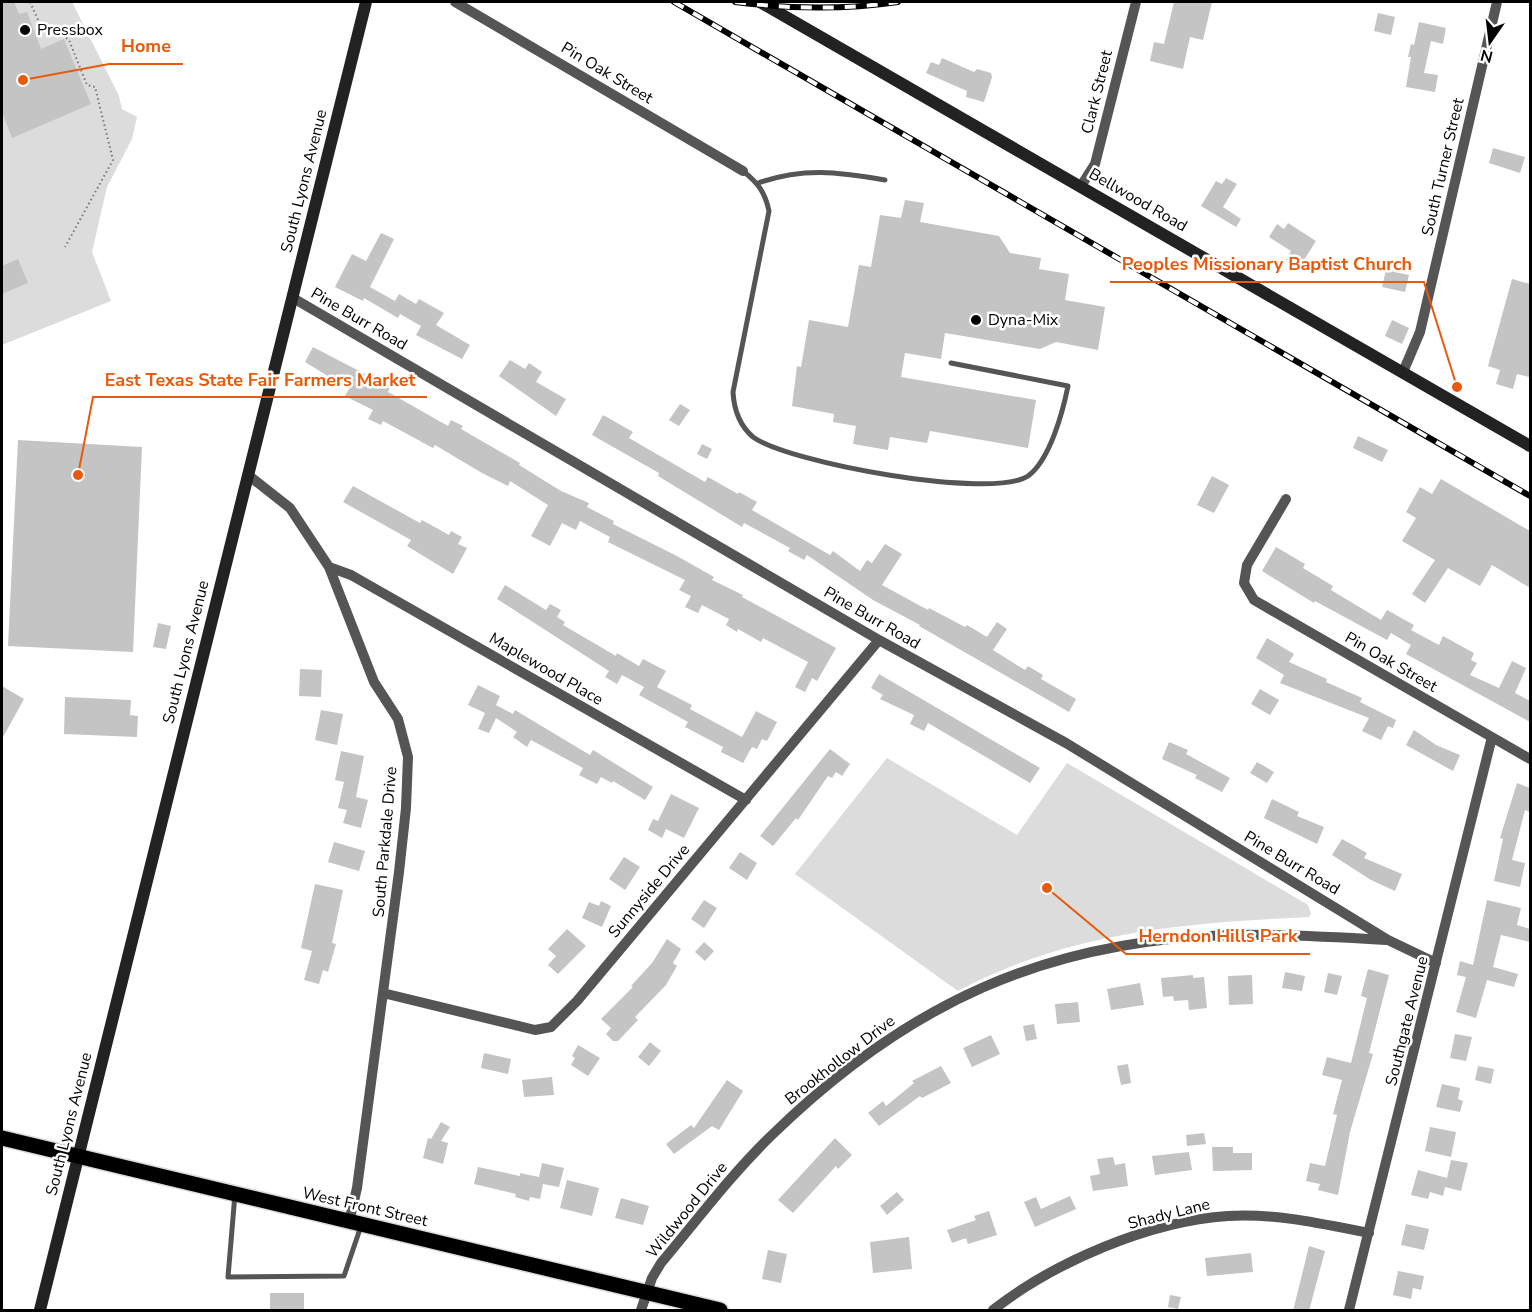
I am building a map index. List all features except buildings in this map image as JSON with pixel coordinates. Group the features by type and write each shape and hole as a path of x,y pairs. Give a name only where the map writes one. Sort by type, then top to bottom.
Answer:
{"main road":[{"name":"West Front Street","path":"2,1138 720,1311"}],"street":[{"name":"South Lyons Avenue","path":"40,1311 366,2"},
{"name":"Pin Oak Street","path":"455,2 743,171"},
{"name":"Bellwood Road","path":"760,2 1530,446"},
{"name":"Clark Street","path":"1082,186 1095,164 1136,2"},
{"name":"South Turner Street","path":"1403,372 1420,332 1497,2"},
{"name":"Pine Burr Road","path":"292,298 879,640 1066,743 1388,940 1436,963"},
{"name":"South Parkdale Drive","path":"248,475 290,508 329,567 374,682 398,719 408,757 406,808 357,1188 355,1223"},
{"name":"Pin Oak Street","path":"1286,499 1246,565 1244,583 1254,600 1530,759"},
{"name":"Maplewood Place","path":"329,567 351,575 746,800"},
{"name":"Sunnyside Drive","path":"382,993 535,1030 551,1027 577,1001 879,640"},
{"name":"Southgate Avenue","path":"1349,1311 1492,738"},
{"name":"Brookhollow Drive","path":"745,1163 774,1132 874,1048 956,998 1011,974 1104,950 1167,940 1231,935 1388,940"},
{"name":"Wildwood Drive","path":"641,1311 646,1293 661,1263 745,1163"},
{"name":"Shady Lane","path":"993,1311 1050,1273 1103,1248 1173,1226 1228,1216 1293,1218 1369,1233"}],"lane":[{"path":"743,171 758,183 766,196 769,211 734,392 739,420 753,437 776,448 898,478 1004,484 1028,475 1059,427 1068,386 951,363"},
{"path":"758,183 783,174 814,171 885,180"},
{"path":"235,1194 228,1277 344,1276 355,1223"}],"path":[{"path":"30,2 44,33 57,31 69,40 87,85 95,87 113,160 65,247"}],"shaded area":[{"path":"2,2 72,2 119,96 122,109 137,117 132,139 107,187 92,252 111,301 2,345"},
{"path":"887,758 1017,835 1067,763 1308,905 1311,914 1309,917 1173,927 1086,943 1043,955 1000,971 958,991 795,874"}],"railway":[{"path":"674,2 1530,496"},
{"path":"735,2 816,8 898,2"}],"place":[{"name":"Pressbox","path":"25,30"},
{"name":"Home","path":"23,80"},
{"name":"Dyna-Mix","path":"976,320"},
{"name":"Peoples Missionary Baptist Church","path":"1457,387"},
{"name":"East Texas State Fair Farmers Market","path":"78,475"},
{"name":"Herndon Hills Park","path":"1047,888"}]}
